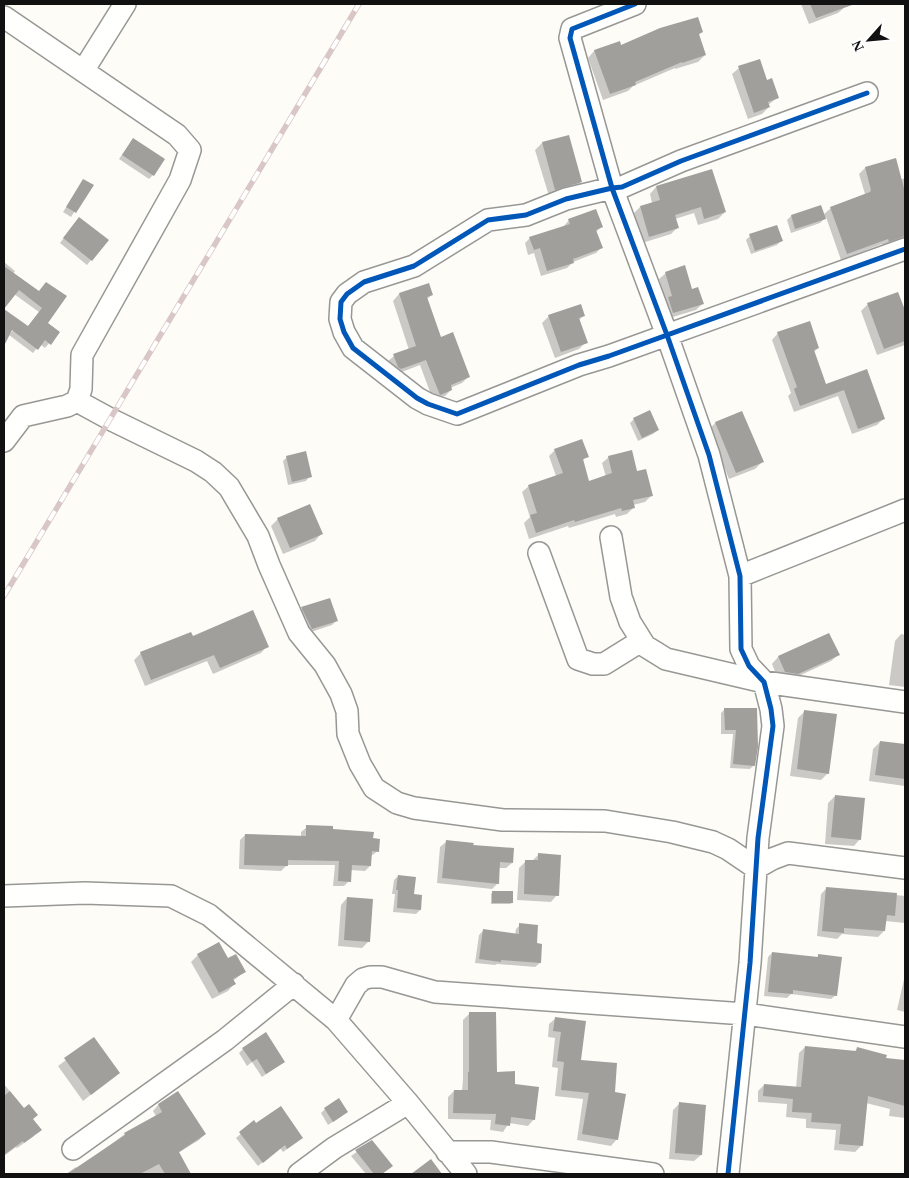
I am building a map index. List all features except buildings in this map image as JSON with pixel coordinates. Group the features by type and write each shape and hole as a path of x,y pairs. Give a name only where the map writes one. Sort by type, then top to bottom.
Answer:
{"street":[{"path":"83,71 125,4"},
{"path":"635,4 572,29 570,38 612,188 709,455 740,576 741,649 749,666 764,682 773,726 760,827 745,1014 728,1174"},
{"path":"4,17 177,135 190,150 180,180 82,355 81,389 77,401 67,406 23,416 4,441"},
{"path":"867,93 681,161 622,186 566,199 526,215 488,220 414,266 364,282 347,294 341,302 340,319 344,332 353,348 417,398 457,414 578,365 609,356 905,249"},
{"path":"77,401 196,461 213,472 229,487 258,536 299,633 325,665 341,694 347,711 348,734 360,764 374,788 397,803 414,808 503,820 605,821 672,832 713,842 728,849 756,868"},
{"path":"740,576 905,510"},
{"path":"611,537 621,598 630,622 645,646 666,659 764,682 905,702"},
{"path":"539,553 578,659 593,664 604,664 641,641"},
{"path":"760,827 775,843 788,853"},
{"path":"756,868 788,853 905,868"},
{"path":"4,896 85,893 171,896 209,915 336,1020 466,1174"},
{"path":"336,1020 356,985 363,979 382,977 435,992 745,1014 905,1037"},
{"path":"73,1149 225,1040 294,984"},
{"path":"299,1174 334,1148 408,1103"},
{"path":"447,1152 491,1152 653,1174"}],"railway":[{"path":"4,596 359,4"}],"cycle path":[{"path":"635,4 572,29 570,38 612,188 566,199 526,215 488,220 414,266 364,282 347,294 341,302 340,319 344,332 353,348 417,398 457,414 579,365 609,356 905,249"},
{"path":"728,1174 750,963 758,838 773,726 764,682 749,666 741,649 740,576 709,455 612,188 622,187 681,161 867,93"}]}
